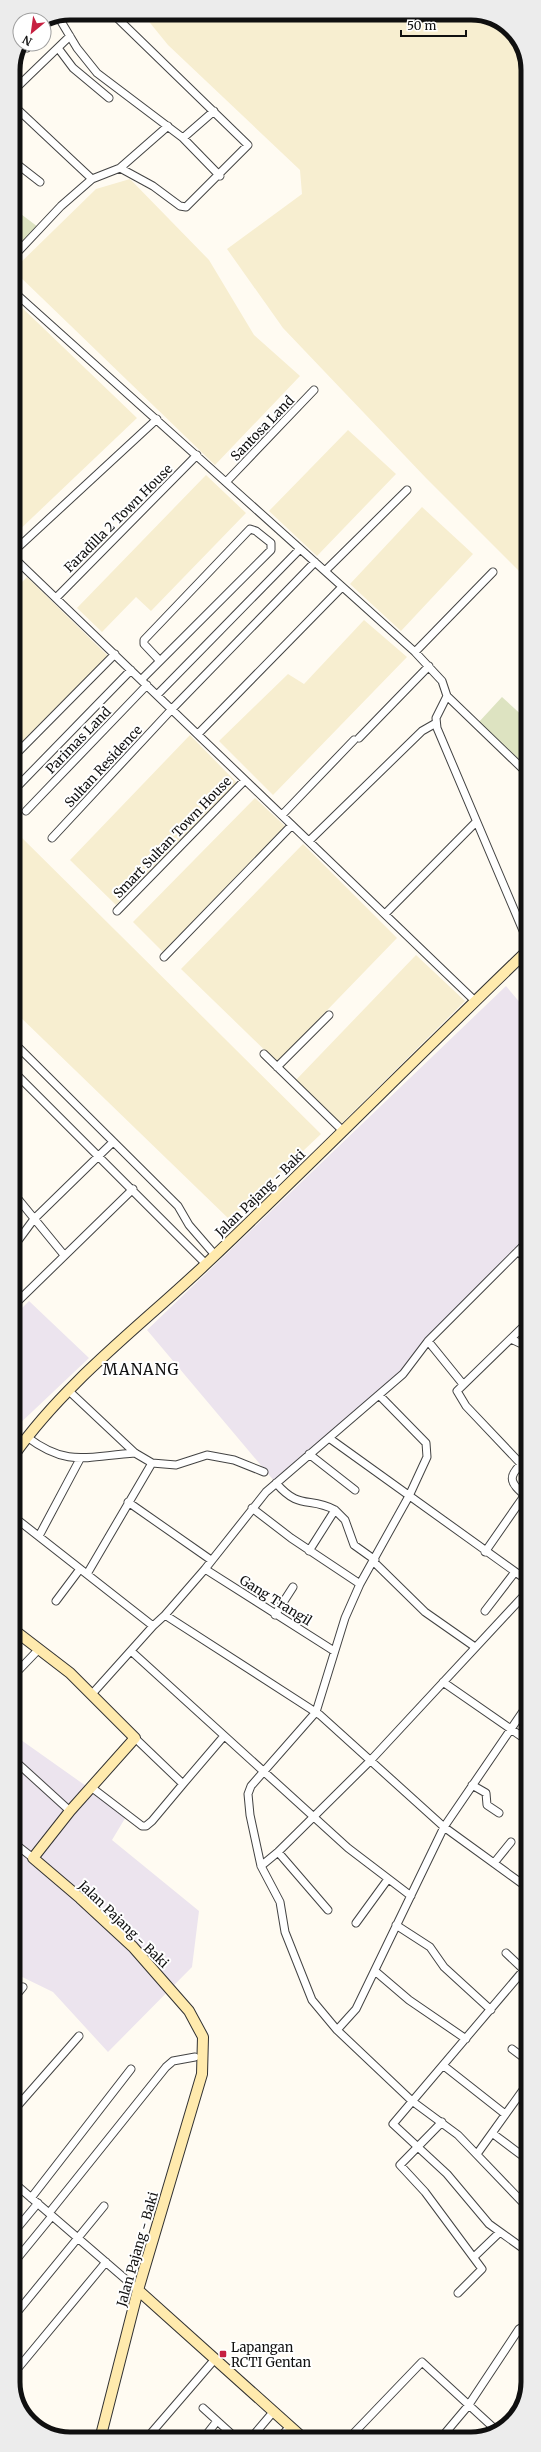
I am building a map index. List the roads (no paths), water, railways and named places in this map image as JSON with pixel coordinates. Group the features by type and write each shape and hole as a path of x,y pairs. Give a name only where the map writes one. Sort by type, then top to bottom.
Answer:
{"main road":[{"name":"Jalan Pajang - Baki","path":"20,1446 26,1437 69,1391 206,1264 521,957"},
{"path":"20,1635 92,1694 135,1738 70,1811 33,1858"},
{"name":"Jalan Pajang - Baki","path":"33,1858 80,1898 147,1961 189,2011 203,2037 199,2056 202,2074 138,2290 102,2432"},
{"path":"138,2290 296,2432"}],"street":[{"path":"119,20 214,110 248,145 220,176 191,204 184,207 120,168"},
{"path":"61,21 83,57 97,73 183,138 220,176"},
{"path":"20,84 70,36"},
{"path":"58,48 73,68 109,98"},
{"path":"183,138 214,110"},
{"path":"20,112 92,179"},
{"path":"20,250 61,206 92,179 120,168 168,126"},
{"path":"20,166 40,182"},
{"path":"20,297 415,652 442,681 447,696 521,767"},
{"name":"Santosa Land","path":"227,482 314,390"},
{"path":"20,546 157,419"},
{"name":"Faradilla 2 Town House","path":"56,598 197,455"},
{"path":"325,571 407,490"},
{"name":"Parimas Land","path":"26,811 144,683 160,661 271,550 271,544 256,531 250,530 144,640 144,644 160,661"},
{"path":"157,695 300,549"},
{"name":"Sultan Residence","path":"52,838 172,709 315,562"},
{"path":"20,564 475,1001"},
{"path":"415,652 493,572"},
{"path":"198,734 342,588"},
{"path":"20,750 114,654"},
{"path":"282,815 429,666"},
{"path":"20,783 131,670"},
{"path":"309,841 422,731 436,723 447,696"},
{"path":"436,723 476,822 521,926"},
{"name":"Smart Sultan Town House","path":"117,911 245,780"},
{"path":"385,914 476,822"},
{"path":"164,957 292,825"},
{"path":"277,1067 329,1016"},
{"path":"20,1049 178,1206 189,1225 215,1255"},
{"path":"264,1054 342,1130"},
{"path":"20,1077 206,1264"},
{"path":"20,1238 34,1219 113,1142"},
{"path":"20,1299 133,1189"},
{"path":"20,1202 64,1255"},
{"path":"92,1694 152,1626 165,1615 205,1569 252,1508 276,1483 380,1396 409,1368 428,1341 521,1248"},
{"path":"518,1251 521,1254"},
{"path":"521,1329 462,1383 456,1391 461,1400 521,1464 511,1480 513,1485 521,1492"},
{"path":"511,1339 521,1344"},
{"path":"428,1341 462,1383"},
{"path":"69,1391 135,1453 152,1463 176,1465 207,1455 234,1460 264,1472"},
{"path":"380,1396 426,1443 428,1449 427,1458 376,1564 360,1584 345,1618 334,1651 318,1713 251,1786 248,1794 250,1815 261,1866 280,1902 285,1932 312,2000 337,2030 412,2101 442,2122 477,2154 521,2199"},
{"path":"26,1437 42,1449 80,1459 135,1453"},
{"path":"329,1438 485,1552 521,1576"},
{"path":"309,1454 355,1490"},
{"path":"38,1536 80,1459"},
{"path":"87,1574 152,1463"},
{"path":"276,1483 286,1494 297,1501 327,1506 335,1510 345,1520 354,1545 376,1564 425,1612 475,1647"},
{"path":"128,1502 212,1560"},
{"path":"485,1552 521,1504"},
{"path":"252,1508 309,1551 360,1584"},
{"path":"309,1551 335,1510"},
{"path":"20,1522 152,1626"},
{"path":"56,1601 80,1569"},
{"name":"Gang Trangil","path":"205,1569 275,1615 334,1651"},
{"path":"485,1611 515,1572"},
{"path":"275,1615 293,1587"},
{"path":"261,1866 278,1852 370,1761 521,1599"},
{"path":"165,1615 318,1713 444,1827 521,1883"},
{"path":"20,1669 39,1649"},
{"path":"131,1651 224,1736 265,1771 348,1848 411,1896"},
{"path":"444,1682 521,1736"},
{"path":"337,2030 356,2009 444,1827 521,1714"},
{"path":"91,1787 142,1826 146,1826 224,1736"},
{"path":"135,1738 183,1784"},
{"path":"20,1765 70,1811"},
{"path":"472,1785 486,1794 487,1805 498,1813"},
{"path":"494,1864 511,1842"},
{"path":"20,1848 33,1858"},
{"path":"278,1852 328,1910"},
{"path":"356,1923 388,1879"},
{"path":"396,1925 430,1947 444,1967 491,2010"},
{"path":"506,1953 521,1964"},
{"path":"375,1971 409,2000 466,2039"},
{"path":"521,1974 393,2124 448,2174 489,2224 521,2247"},
{"path":"20,1991 23,1987"},
{"path":"20,2103 79,2036"},
{"path":"512,2049 521,2056"},
{"path":"20,2255 166,2067 173,2061 199,2056"},
{"path":"444,2066 505,2114"},
{"path":"31,2198 131,2069"},
{"path":"477,2154 521,2092"},
{"path":"442,2122 400,2165 426,2192 482,2270 458,2293"},
{"path":"492,2133 521,2155"},
{"path":"20,2189 138,2290"},
{"path":"20,2225 38,2203"},
{"path":"20,2309 79,2239 104,2206"},
{"path":"474,2257 500,2232"},
{"path":"20,2366 106,2262"},
{"path":"446,2432 468,2406 518,2329 521,2328"},
{"path":"152,2432 215,2358"},
{"path":"355,2432 420,2362 426,2364 468,2406 492,2427"},
{"path":"203,2408 229,2432"},
{"path":"256,2432 274,2411"},
{"path":"208,2432 217,2421"},
{"path":"285,2432 290,2426"}],"place":[{"name":"Lapangan RCTI Gentan","path":"223,2354"}],"district":[{"name":"MANANG","path":"141,1370"}]}
